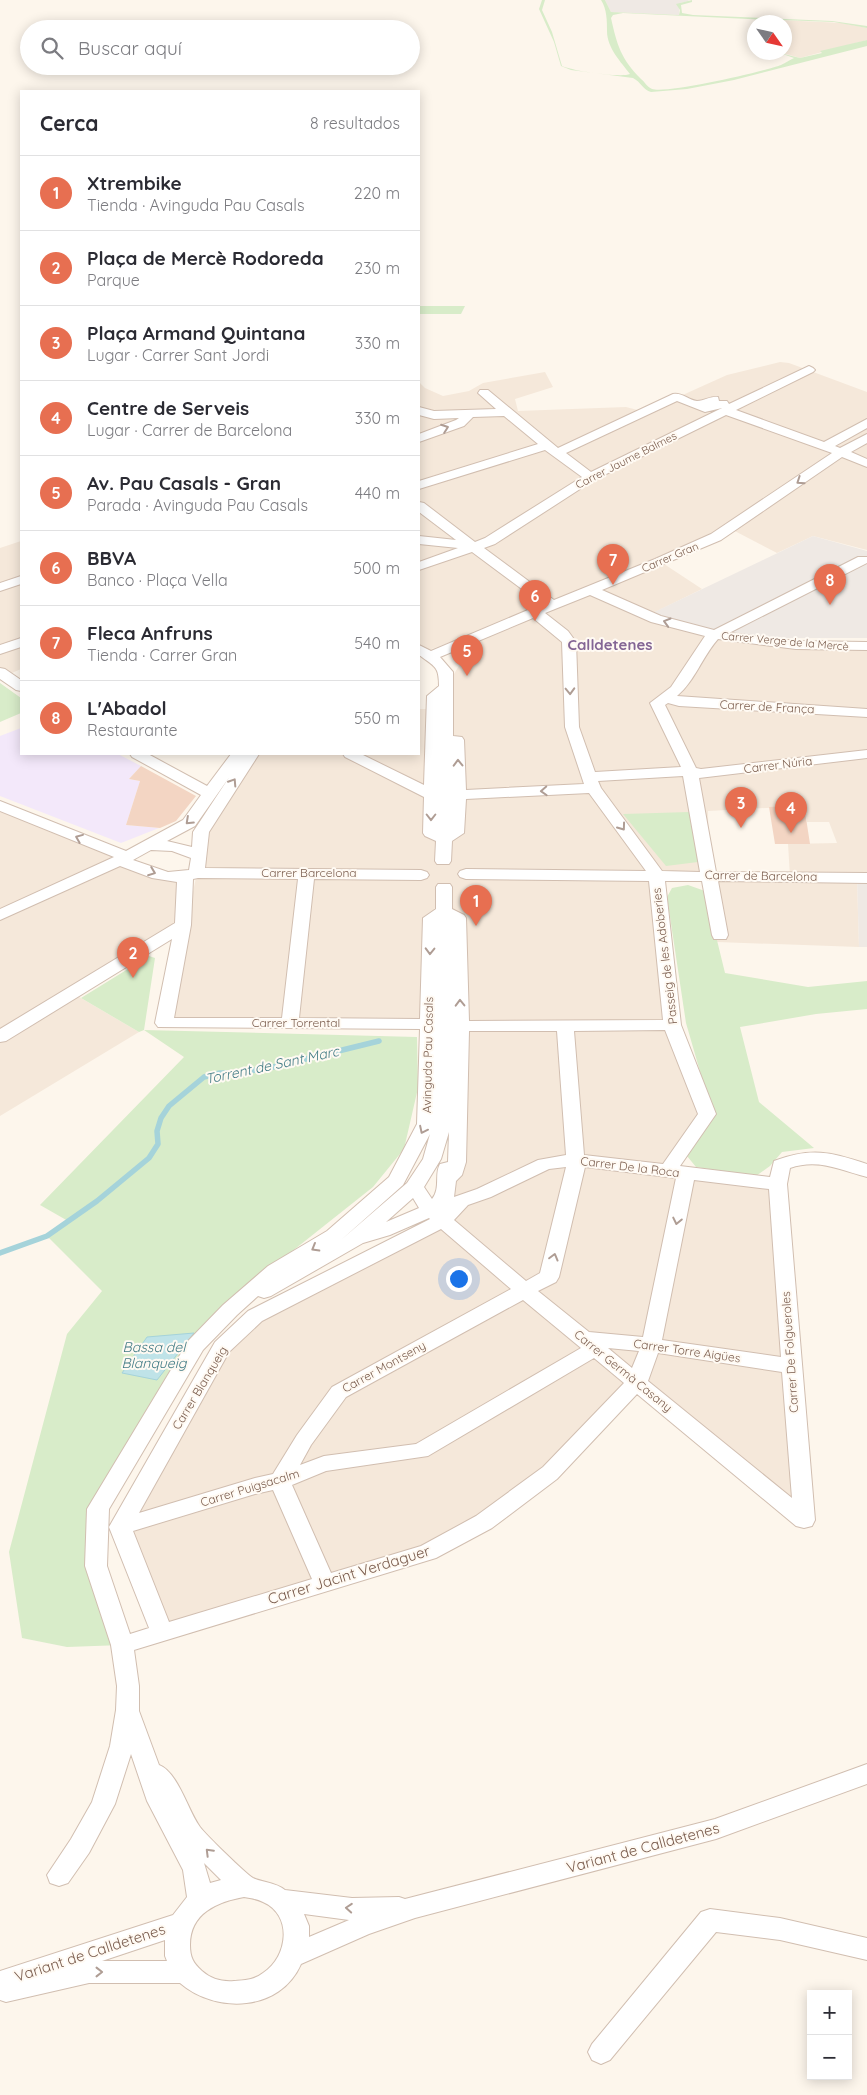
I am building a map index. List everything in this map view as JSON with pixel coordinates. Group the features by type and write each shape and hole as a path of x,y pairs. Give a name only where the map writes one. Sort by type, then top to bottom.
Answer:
{"street":[{"name":"Carrer Jaume Balmes","path":"420,566 490,540 590,477 809,370"},
{"path":"484,393 505,412 590,477"},
{"path":"420,485 552,449 677,397 698,403 714,400 705,408 723,404 726,411 867,463"},
{"path":"420,411 434,415 505,412"},
{"path":"420,438 460,423 469,414"},
{"path":"824,446 867,423"},
{"name":"Carrer Gran","path":"423,653 591,590 716,537 840,453 867,438"},
{"path":"420,507 552,605"},
{"path":"420,540 474,546"},
{"path":"720,935 690,771 663,700 678,690 706,644 714,635 866,556"},
{"path":"0,588 20,580"},
{"name":"Carrer Verge de la Mercè","path":"591,590 646,616 714,635 806,645 867,646"},
{"path":"535,612 563,634 569,642 572,727 591,782 656,874"},
{"path":"0,650 20,642"},
{"path":"423,653 446,672 443,862"},
{"path":"0,672 20,685"},
{"path":"444,839 431,833 431,794 434,696 446,687"},
{"path":"444,839 456,833 459,795 456,690 446,687"},
{"name":"Carrer de França","path":"663,700 867,713"},
{"name":"Carrer Núria","path":"459,795 690,771 701,774 867,754"},
{"path":"139,755 210,794"},
{"path":"0,915 123,858 189,823 237,755"},
{"path":"0,1037 183,925 191,876 198,855 200,832 251,755"},
{"path":"352,755 431,794"},
{"name":"Carrer Barcelona","path":"0,806 123,858 160,876 307,873 420,874"},
{"path":"149,845 174,846 198,855"},
{"path":"443,862 454,863 463,868 466,874 464,880 456,885 444,887 432,886 424,881 420,874 424,868 432,863 443,862"},
{"path":"290,1023 307,873"},
{"path":"466,874 656,874"},
{"name":"Carrer de Barcelona","path":"656,874 867,878"},
{"name":"Passeig de les Adoberies","path":"656,874 672,1025 707,1114 678,1172"},
{"name":"Avinguda Pau Casals","path":"444,887 442,1123 451,1190"},
{"path":"414,1187 451,1190 457,1162 460,1026 458,918 444,911"},
{"name":"Avinguda Pau Casals","path":"230,1310 275,1271 334,1236 396,1181 426,1124 431,918 444,911"},
{"name":"Carrer Torrental","path":"183,925 164,1023 429,1024"},
{"path":"460,1026 565,1024 672,1025"},
{"name":"Carrer Montseny","path":"280,1481 304,1440 339,1392 549,1277 576,1171 565,1024"},
{"name":"Avinguda Pau Casals","path":"351,1243 414,1187 432,1160 442,1123"},
{"path":"778,1184 781,1165 798,1157 816,1156 832,1159 867,1171"},
{"name":"Carrer De la Roca","path":"437,1215 451,1190 484,1193 545,1164 575,1160 778,1184"},
{"name":"Carrer Jacint Verdaguer","path":"122,1645 428,1552 484,1522 550,1474 636,1382 652,1345 678,1172"},
{"name":"Carrer De Folgueroles","path":"778,1184 804,1520"},
{"path":"414,1187 437,1215"},
{"name":"Avinguda Pau Casals","path":"230,1310 351,1243 437,1215"},
{"name":"Carrer Germà Casany","path":"437,1215 588,1344 804,1520"},
{"name":"Carrer Blanqueig","path":"120,1527 222,1347 255,1316 437,1215"},
{"path":"59,1875 80,1846 103,1804 122,1746 128,1710 128,1686 122,1645 96,1566 98,1509 196,1346 230,1310"},
{"name":"Carrer Torre Aigües","path":"588,1344 652,1345 792,1366"},
{"name":"Carrer Puigsacalm","path":"120,1527 255,1486 280,1481 324,1464 421,1451 588,1344"},
{"path":"280,1481 325,1583"},
{"path":"120,1527 162,1632"},
{"name":"Variant de Calldetenes","path":"128,1710 159,1801 195,1869 200,1900"},
{"name":"Variant de Calldetenes","path":"144,1760 164,1784 192,1835 244,1886"},
{"name":"Variant de Calldetenes","path":"295,1955 361,1926 415,1907 716,1829 867,1774"},
{"name":"Variant de Calldetenes","path":"244,1886 261,1889 281,1900 293,1914 297,1925 298,1943 295,1955 279,1976 268,1985 248,1992 234,1994 213,1990 195,1981 186,1972 177,1952 177,1938 181,1924 189,1910 200,1900 216,1891 244,1886"},
{"name":"Variant de Calldetenes","path":"281,1900 352,1909 415,1907"},
{"path":"601,2052 710,1920 780,1929 867,1949"},
{"name":"Variant de Calldetenes","path":"0,1982 181,1924"},
{"name":"Variant de Calldetenes","path":"0,1993 90,1972 186,1972"}],"shaded area":[{"path":"605,0 689,1 680,3 679,15 611,12"},
{"path":"792,21 842,23 867,28 867,40 800,58 792,56"},
{"path":"780,362 789,363 867,392 867,550 813,536 777,553 729,528 591,590 429,650 420,647 420,383 425,388 443,396 469,391 483,383 545,372 553,387 515,399 518,411 626,407 645,412 727,375"},
{"path":"813,536 867,551 867,638 787,638 714,635 646,616"},
{"path":"20,541 20,669 5,676 0,672 0,548"},
{"path":"664,564 702,589 647,616 714,635 867,646 867,878 857,878 859,947 717,942 709,875 656,874 672,1025 707,1114 669,1169 778,1184 804,1520 637,1382 550,1473 428,1552 162,1632 120,1527 222,1347 255,1316 443,1220 460,1201 446,1190 460,1026 166,1019 197,873 201,832 251,755 420,755 420,709 433,709 472,644","holes":["804,806 807,822 829,822 837,843 788,844 790,876 709,875 708,811"]},
{"path":"20,728 20,755 120,755 141,766 129,779 140,781 126,825 159,828 121,843 0,796 0,736"},
{"path":"0,806 121,860 185,878 183,925 74,994 139,1032 0,1116"},
{"path":"857,878 867,878 867,947 859,947"}],"green space":[{"path":"542,0 545,0 542,10 552,32 562,66 594,73 571,70 561,66 554,42 539,9"},
{"path":"601,0 605,0 611,12 679,15 680,10 676,4 692,0 692,2 681,5 682,13 747,17 747,19 623,13 613,15 611,18 615,36 624,58 634,72 652,89 676,88 736,77 781,65 792,60 794,58 792,56 800,58 822,53 820,51 867,40 867,46 734,80 687,89 651,92 633,78 599,74 630,74 609,43 606,11"},
{"path":"792,19 832,21 867,26 867,28 834,22"},
{"path":"420,306 465,306 461,314 420,314"},
{"path":"0,683 20,697 20,713 0,722"},
{"path":"689,812 698,862 666,866 623,814"},
{"path":"688,885 705,891 725,973 808,987 867,981 867,1009 816,1014 740,1027 759,1102 814,1148 782,1152 770,1166 756,1176 696,1167 687,1156 712,1113 686,1023 667,897 672,888"},
{"path":"149,956 155,958 144,1030 139,1032 81,998"},
{"path":"144,1030 417,1037 418,1088 404,1149 373,1187 271,1268 196,1345 98,1509 96,1566 122,1645 67,1647 22,1638 9,1552 67,1334 102,1291 47,1236 68,1221 40,1205 184,1057"}],"water":[{"name":"Bassa del Blanqueig","path":"194,1333 157,1380 122,1373 147,1337"}],"building":[{"path":"141,766 196,796 176,821 160,828 126,825 140,781 129,779"},
{"path":"804,805 810,844 775,844 769,807"}],"waterway":[{"name":"Torrent de Sant Marc","path":"0,1253 47,1236 97,1201 149,1158 158,1144 157,1131 161,1118 169,1106 204,1077 220,1073 236,1073 269,1068 379,1041"}],"place":[{"name":"Fleca Anfruns","path":"613,585"},
{"name":"L'Abadol","path":"830,605"},
{"name":"BBVA","path":"535,621"},
{"name":"Av. Pau Casals - Gran","path":"467,676"},
{"name":"Plaça Armand Quintana","path":"741,828"},
{"name":"Centre de Serveis","path":"791,833"},
{"name":"Xtrembike","path":"476,926"},
{"name":"Plaça de Mercè Rodoreda","path":"133,978"}],"district":[{"name":"Calldetenes","path":"610,645"}]}
